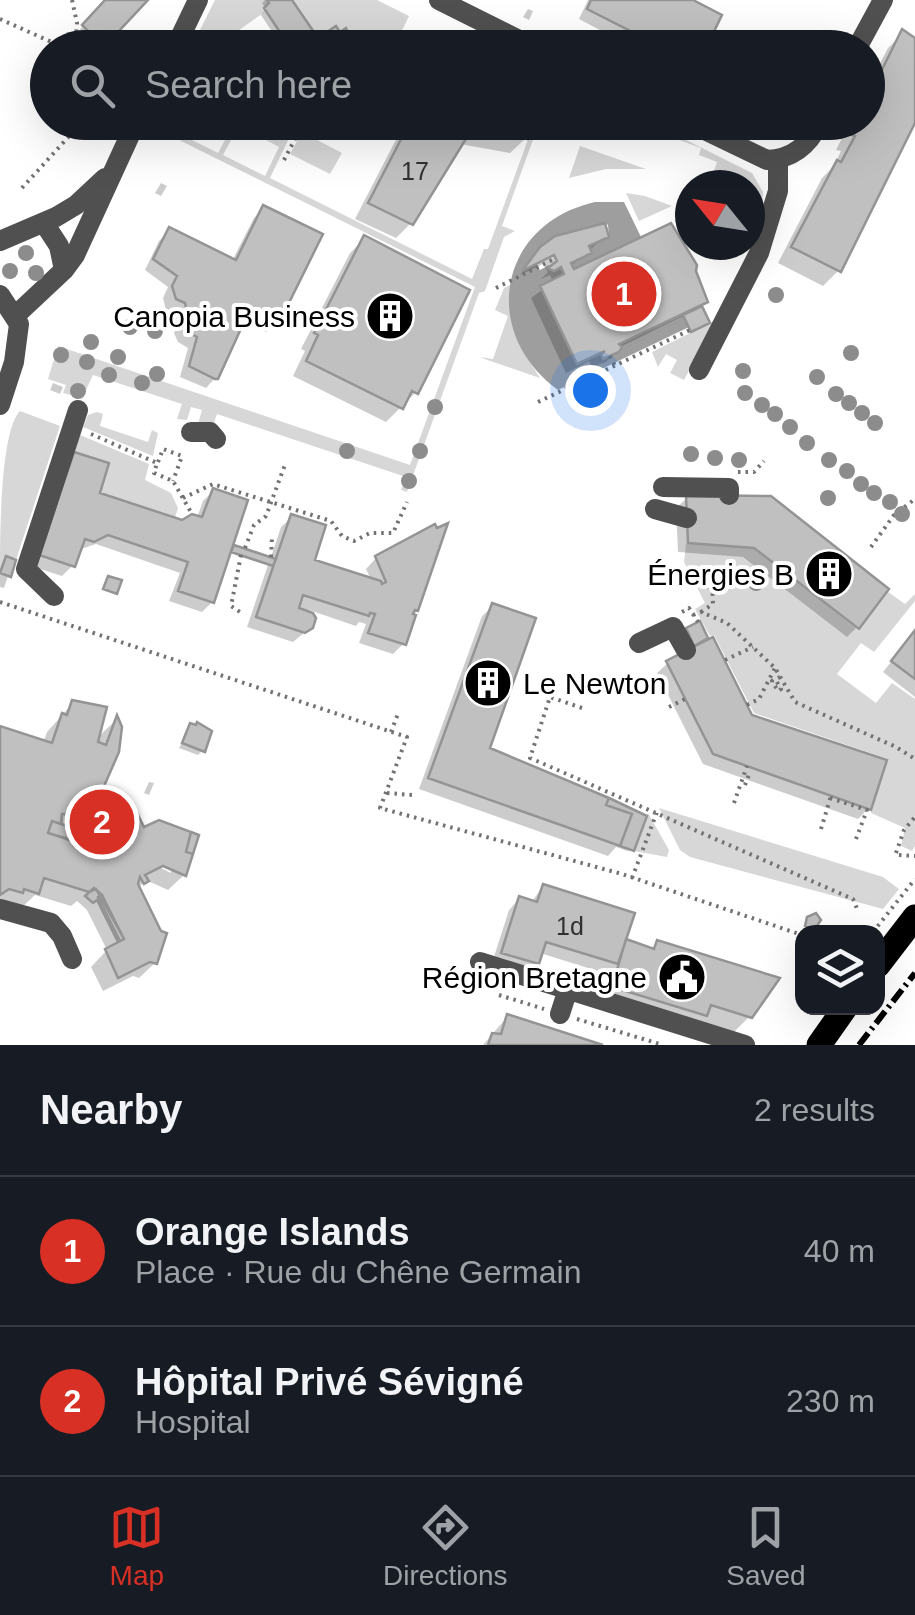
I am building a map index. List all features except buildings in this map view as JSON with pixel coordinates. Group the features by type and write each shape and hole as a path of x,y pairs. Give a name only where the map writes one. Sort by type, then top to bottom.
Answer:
{"main road":[{"path":"885,956 915,917"},
{"path":"820,1045 840,1015"}],"street":[{"path":"183,30 198,0"},
{"path":"439,0 500,30"},
{"path":"867,30 883,0"},
{"path":"16,315 64,270 82,242 127,140"},
{"path":"725,140 759,157 778,159 809,140"},
{"path":"699,370 759,253 778,190 778,159"},
{"path":"0,241 76,205 110,174"},
{"path":"44,223 58,246 64,270"},
{"path":"0,295 19,324 14,362 0,405"},
{"path":"54,596 26,569 75,418"},
{"path":"191,432 207,442 216,440"},
{"path":"663,487 730,488 730,495"},
{"path":"655,509 687,518"},
{"path":"638,643 673,628 686,650"},
{"path":"0,909 51,923 72,958"},
{"path":"480,962 744,1045"},
{"path":"560,1014 568,988"}],"path":[{"path":"72,0 76,30"},
{"path":"0,19 30,32"},
{"path":"22,188 66,140"},
{"path":"284,160 295,140"},
{"path":"496,288 556,258"},
{"path":"538,402 690,330"},
{"path":"610,356 615,366"},
{"path":"75,418 158,463"},
{"path":"170,440 170,452"},
{"path":"173,481 182,456 164,449 154,473 173,481 192,514"},
{"path":"244,548 254,525 266,516 286,462"},
{"path":"183,498 213,484 331,521 342,536 354,541 370,533 394,533 407,502"},
{"path":"871,546 894,515 915,498"},
{"path":"271,557 272,537"},
{"path":"242,555 230,606 243,614"},
{"path":"693,615 713,604 712,579 708,580 708,589"},
{"path":"0,602 407,738 380,809 632,878 795,933"},
{"path":"682,612 688,608 698,622"},
{"path":"701,612 727,623 775,668 795,702 915,759"},
{"path":"725,660 753,647"},
{"path":"747,705 758,699 775,668"},
{"path":"582,708 550,697 530,758 853,899 858,911"},
{"path":"668,707 686,699"},
{"path":"391,732 399,711"},
{"path":"734,803 748,769 745,786"},
{"path":"386,793 412,796"},
{"path":"821,829 831,797 867,810 856,839"},
{"path":"632,878 656,812"},
{"path":"915,817 904,830 897,854 915,856"},
{"path":"498,995 664,1045"}],"shaded area":[{"path":"215,0 269,3 266,11 239,30 200,30"},
{"path":"292,0 377,0 409,16 402,30 339,30 336,26 313,30"},
{"path":"179,140 192,140 218,153 225,140 231,140 223,155 265,176 279,147 266,140 288,140 270,178 472,279 484,249 488,249 528,140 533,140 502,226 515,231 504,237 485,291 479,293 407,492 401,490 406,477 217,414 212,428 198,424 202,410 191,407 187,420 177,419 182,404 93,375 86,390 75,396 63,393 66,385 48,379 58,346 410,465 475,287"},
{"path":"298,140 317,140 342,153 330,174 290,154"},
{"path":"679,140 686,140 746,170 714,170 717,162 699,155 701,148"},
{"path":"580,146 646,169 606,169 569,178"},
{"path":"626,193 645,196 672,206 639,221"},
{"path":"595,202 624,202 641,237 574,269 571,263 591,253 589,246 609,237 605,223 580,229 548,242 524,270 536,264 540,270 549,265 551,271 561,267 564,274 540,286 577,364 605,351 601,354 603,358 619,352 619,344 683,315 689,327 558,390 533,366 517,339 509,311 510,282 520,256 537,232 562,214"},
{"path":"510,285 512,324 540,378 479,357 493,359 508,316 495,310 504,288"},
{"path":"716,320 684,380 670,373 677,360 666,354 658,367 652,352"},
{"path":"20,411 60,426 16,560 6,556 0,573 5,462 13,422"},
{"path":"103,414 100,426 148,442 152,430 158,433 153,456 83,427 88,415"},
{"path":"80,435 149,464 145,480 171,493 178,508 175,518 100,493 74,452"},
{"path":"686,544 753,548 859,631 888,592 905,604 915,594 915,601 874,652 861,643 837,674 876,703 892,683 915,699 912,851 901,846 905,828 871,813 888,759 754,713 714,635 710,636 695,609 705,603 684,562"},
{"path":"659,808 883,877 899,889 883,909 690,857 680,850"},
{"path":"648,813 669,850 667,857 634,851"}],"railway":[{"path":"859,1045 915,973"}],"place":[{"name":"Orange Islands","path":"624,294"},
{"name":"Canopia Business","path":"390,316"},
{"name":"Énergies B","path":"829,574"},
{"name":"Le Newton","path":"488,683"},
{"name":"Hôpital Privé Sévigné","path":"102,822"},
{"name":"Région Bretagne","path":"682,977"}]}
